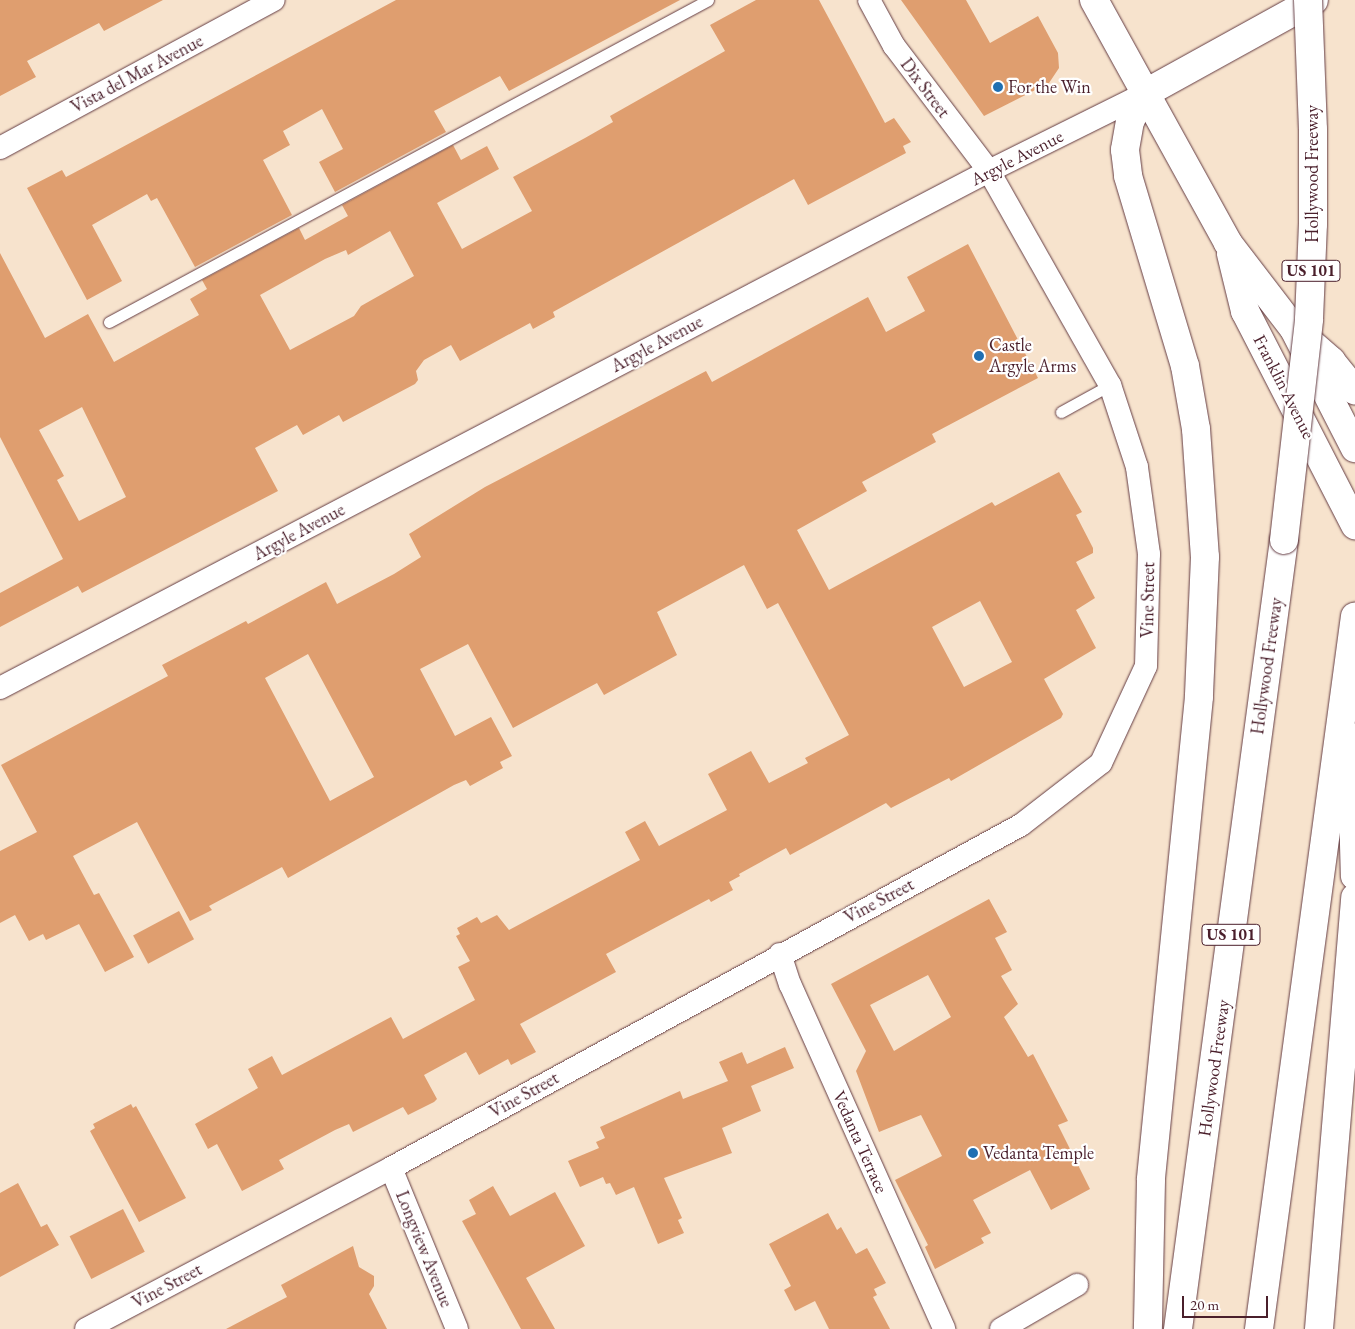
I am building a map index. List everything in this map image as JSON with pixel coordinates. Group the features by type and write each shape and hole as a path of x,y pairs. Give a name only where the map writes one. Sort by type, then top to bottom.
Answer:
{"main road":[{"name":"Franklin Avenue","path":"1094,0 1144,94 1228,243 1294,330 1355,448"},
{"name":"Hollywood Freeway","path":"1178,1329 1284,540 1307,338 1313,224 1313,130 1308,0"},
{"name":"Argyle Avenue","path":"1144,94 1314,0"},
{"path":"1144,94 1130,121 1125,150 1128,176 1184,366 1196,429 1206,557 1199,698 1151,1180 1148,1329"},
{"name":"Franklin Avenue","path":"1228,243 1245,311 1355,524"},
{"name":"Franklin Avenue","path":"1294,330 1331,361 1355,391"},
{"path":"1259,1329 1355,616"},
{"path":"1348,673 1355,876"},
{"path":"1319,1329 1355,897"}],"street":[{"name":"Vista del Mar Avenue","path":"0,148 274,0"},
{"name":"Dix Street","path":"869,0 894,46 988,171"},
{"name":"Argyle Avenue","path":"0,688 988,171 1144,94"},
{"name":"Vine Street","path":"86,1329 391,1168 780,954 1021,825 1101,763 1146,666 1148,544 1137,467 1110,386 988,171"},
{"name":"Vedanta Terrace","path":"780,954 790,984 944,1329"},
{"name":"Longview Avenue","path":"391,1168 457,1329"},
{"path":"1001,1329 1077,1285"}],"lane":[{"path":"108,322 708,0"},
{"path":"1061,412 1110,386"}],"building":[{"path":"0,0 163,0 104,31 99,23 27,61 36,77 0,96"},
{"path":"396,0 680,0 509,91 500,76 434,111 446,132 335,192 319,162 343,149 322,109 283,131 290,145 263,160 292,215 195,267 157,198 151,201 147,194 92,225 122,281 87,300 27,188 62,170 66,177"},
{"path":"756,0 819,0 885,123 894,118 911,142 903,146 906,153 808,205 794,179 553,312 555,317 533,329 530,323 460,361 451,345 424,360 416,371 418,380 415,384 343,422 339,415 303,435 297,425 255,448 278,491 82,593 78,586 0,627 0,593 63,559 0,437 0,253 45,338 88,314 114,362 199,315 190,299 207,289 202,280 299,228 305,240 348,216 342,205 453,145 461,160 487,146 499,169 437,203 462,249 532,211 513,177 613,122 610,116 725,51 710,25","holes":["390,231 414,276 361,306 354,316 290,350 260,295 325,259 346,250 348,255","82,407 126,497 79,521 57,480 64,476 39,430"]},
{"path":"901,0 966,0 990,43 1038,16 1058,53 1059,68 1049,83 984,116"},
{"path":"968,244 1038,378 932,434 936,442 862,482 867,491 797,530 829,590 992,502 995,506 1059,472 1082,512 1076,515 1093,548 1093,553 1076,562 1095,598 1076,610 1096,648 1044,679 1063,714 1061,718 951,781 949,778 891,808 886,803 790,855 786,848 739,874 740,876 729,882 733,890 711,902 709,899 606,954 616,972 520,1024 536,1052 511,1065 508,1059 479,1075 466,1052 424,1075 437,1099 434,1102 408,1115 403,1107 353,1132 349,1124 335,1130 279,1160 284,1169 242,1191 217,1144 208,1149 195,1124 258,1088 248,1069 272,1056 282,1075 391,1017 403,1039 475,1000 458,967 470,961 456,936 460,934 457,928 477,917 481,923 497,915 509,930 640,860 625,832 645,821 659,846 727,810 708,774 751,751 769,783 808,763 805,758 849,735 778,603 767,609 744,565 657,612 677,655 604,695 597,683 513,728 468,644 420,669 455,736 491,717 512,756 500,762 503,768 470,786 466,780 454,785 288,878 282,867 209,906 212,910 190,921 137,822 73,856 94,895 99,893 134,957 105,972 79,924 46,940 43,934 29,941 15,915 0,923 0,851 37,832 1,765 168,676 162,665 246,621 248,624 326,582 337,604 394,574 421,557 409,534 485,487 706,371 712,382 868,297 886,332 925,311 907,277","holes":["980,601 1012,662 964,687 932,627","308,654 374,777 330,801 265,678"]},
{"path":"989,899 1007,932 995,938 1012,970 1001,976 1018,1004 1004,1017 1028,1057 1033,1054 1068,1121 1058,1125 1090,1189 1051,1210 1030,1170 973,1200 991,1233 981,1238 984,1243 935,1269 925,1247 928,1245 895,1180 942,1156 921,1115 879,1132 856,1071 866,1051 831,984","holes":["928,975 951,1017 894,1051 870,1005"]},
{"path":"179,911 194,939 148,964 133,935"},
{"path":"785,1047 794,1068 751,1086 761,1111 722,1128 732,1153 664,1178 682,1218 678,1220 684,1233 658,1244 634,1187 616,1195 610,1183 606,1184 603,1177 580,1187 568,1161 599,1148 596,1142 605,1138 600,1127 680,1091 683,1099 728,1081 719,1062 742,1052 747,1064"},
{"path":"131,1104 133,1108 136,1106 186,1198 139,1222 90,1131 95,1128 93,1124"},
{"path":"18,1183 41,1227 47,1224 59,1245 0,1277 0,1193"},
{"path":"493,1186 510,1216 555,1192 585,1246 526,1278 555,1329 521,1329 462,1221 476,1214 469,1200"},
{"path":"123,1209 145,1252 91,1279 70,1236"},
{"path":"828,1213 837,1230 841,1227 856,1254 867,1248 886,1283 874,1289 877,1295 873,1297 890,1329 829,1329 815,1301 795,1311 784,1290 791,1286 769,1244"},
{"path":"353,1246 359,1267 374,1276 374,1286 369,1294 387,1329 226,1329 287,1297 281,1285"}],"place":[{"name":"For the Win","path":"998,87"},
{"name":"Castle Argyle Arms","path":"979,356"},
{"name":"Vedanta Temple","path":"973,1153"}]}
